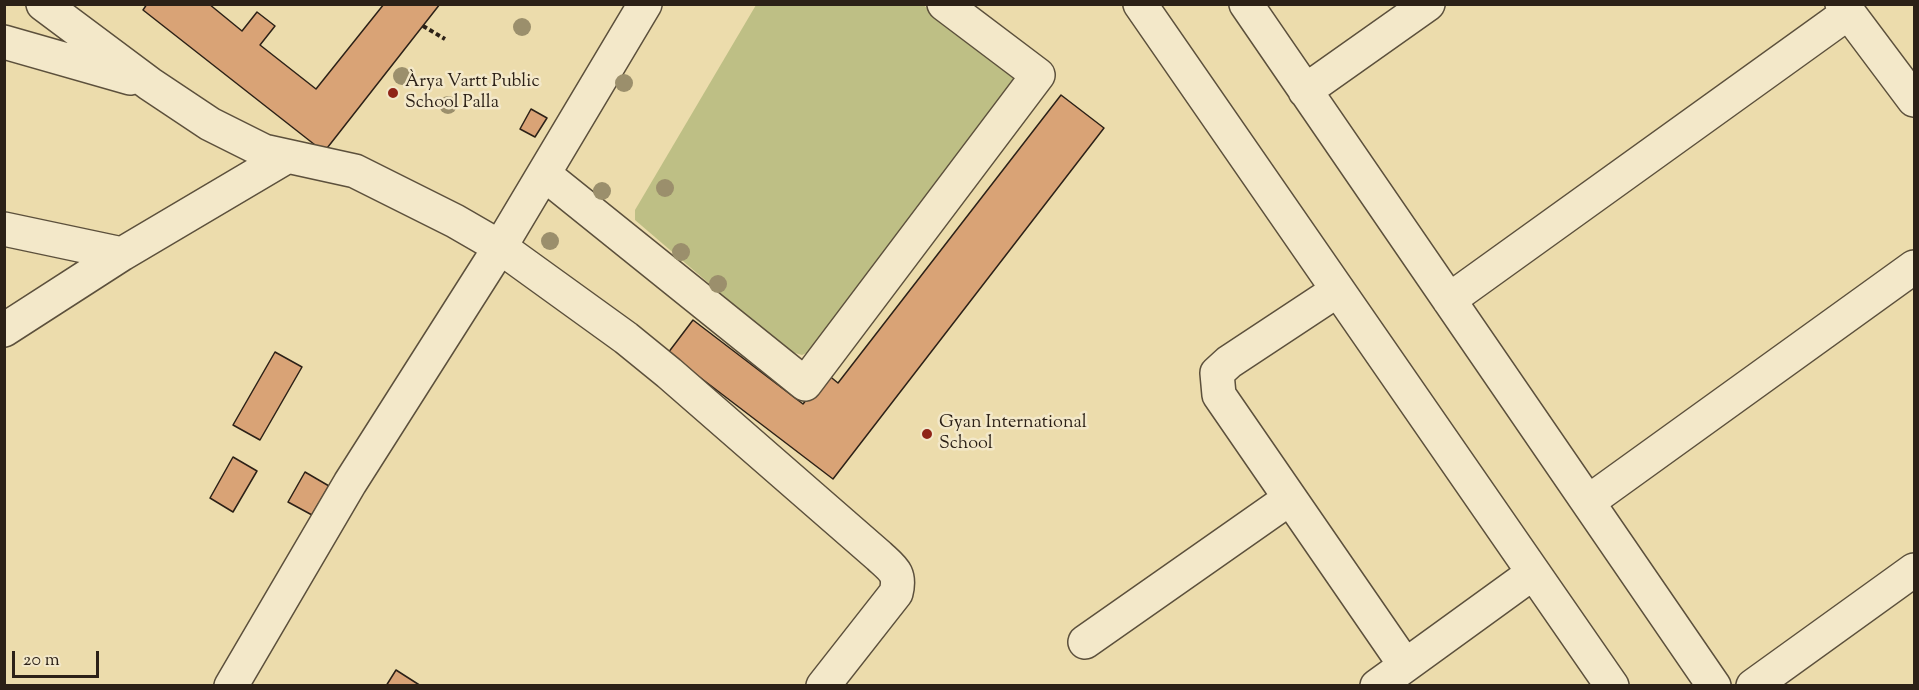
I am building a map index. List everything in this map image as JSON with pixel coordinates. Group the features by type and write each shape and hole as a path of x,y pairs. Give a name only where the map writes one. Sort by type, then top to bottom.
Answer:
{"street":[{"path":"43,4 150,84 210,124 264,151 332,164 355,171 455,220 500,247 626,338 669,373 896,573 899,583 891,601 824,686"},
{"path":"231,686 350,483 500,247 645,4"},
{"path":"544,174 805,384 1038,75 944,4"},
{"path":"1140,4 1612,686"},
{"path":"1246,4 1714,686"},
{"path":"1305,91 1428,4"},
{"path":"1449,300 1845,9 1914,99"},
{"path":"4,42 150,84"},
{"path":"4,330 122,254 286,157"},
{"path":"4,229 122,254"},
{"path":"1588,502 1914,267"},
{"path":"1338,290 1229,362 1217,373 1219,395 1405,665"},
{"path":"1085,642 1289,499"},
{"path":"1753,686 1914,570"},
{"path":"1377,686 1533,573"}],"path":[{"path":"423,26 445,39"}],"green space":[{"path":"756,5 923,5 1016,74 1019,82 816,349 802,355 788,351 635,220 635,210"}],"building":[{"path":"147,4 209,4 242,31 257,12 275,26 260,45 316,89 384,4 440,4 324,152 143,10"},
{"path":"1061,95 1104,128 833,479 668,353 693,320 803,404 827,374 838,383"},
{"path":"531,109 547,118 535,137 520,129"},
{"path":"275,352 302,367 260,440 233,425"},
{"path":"233,457 257,471 233,512 210,498"},
{"path":"305,472 329,486 312,515 288,502"},
{"path":"396,670 421,686 386,686"}],"place":[{"name":"Àrya Vartt Public School Palla","path":"393,93"},
{"name":"Gyan International School","path":"927,434"}]}
